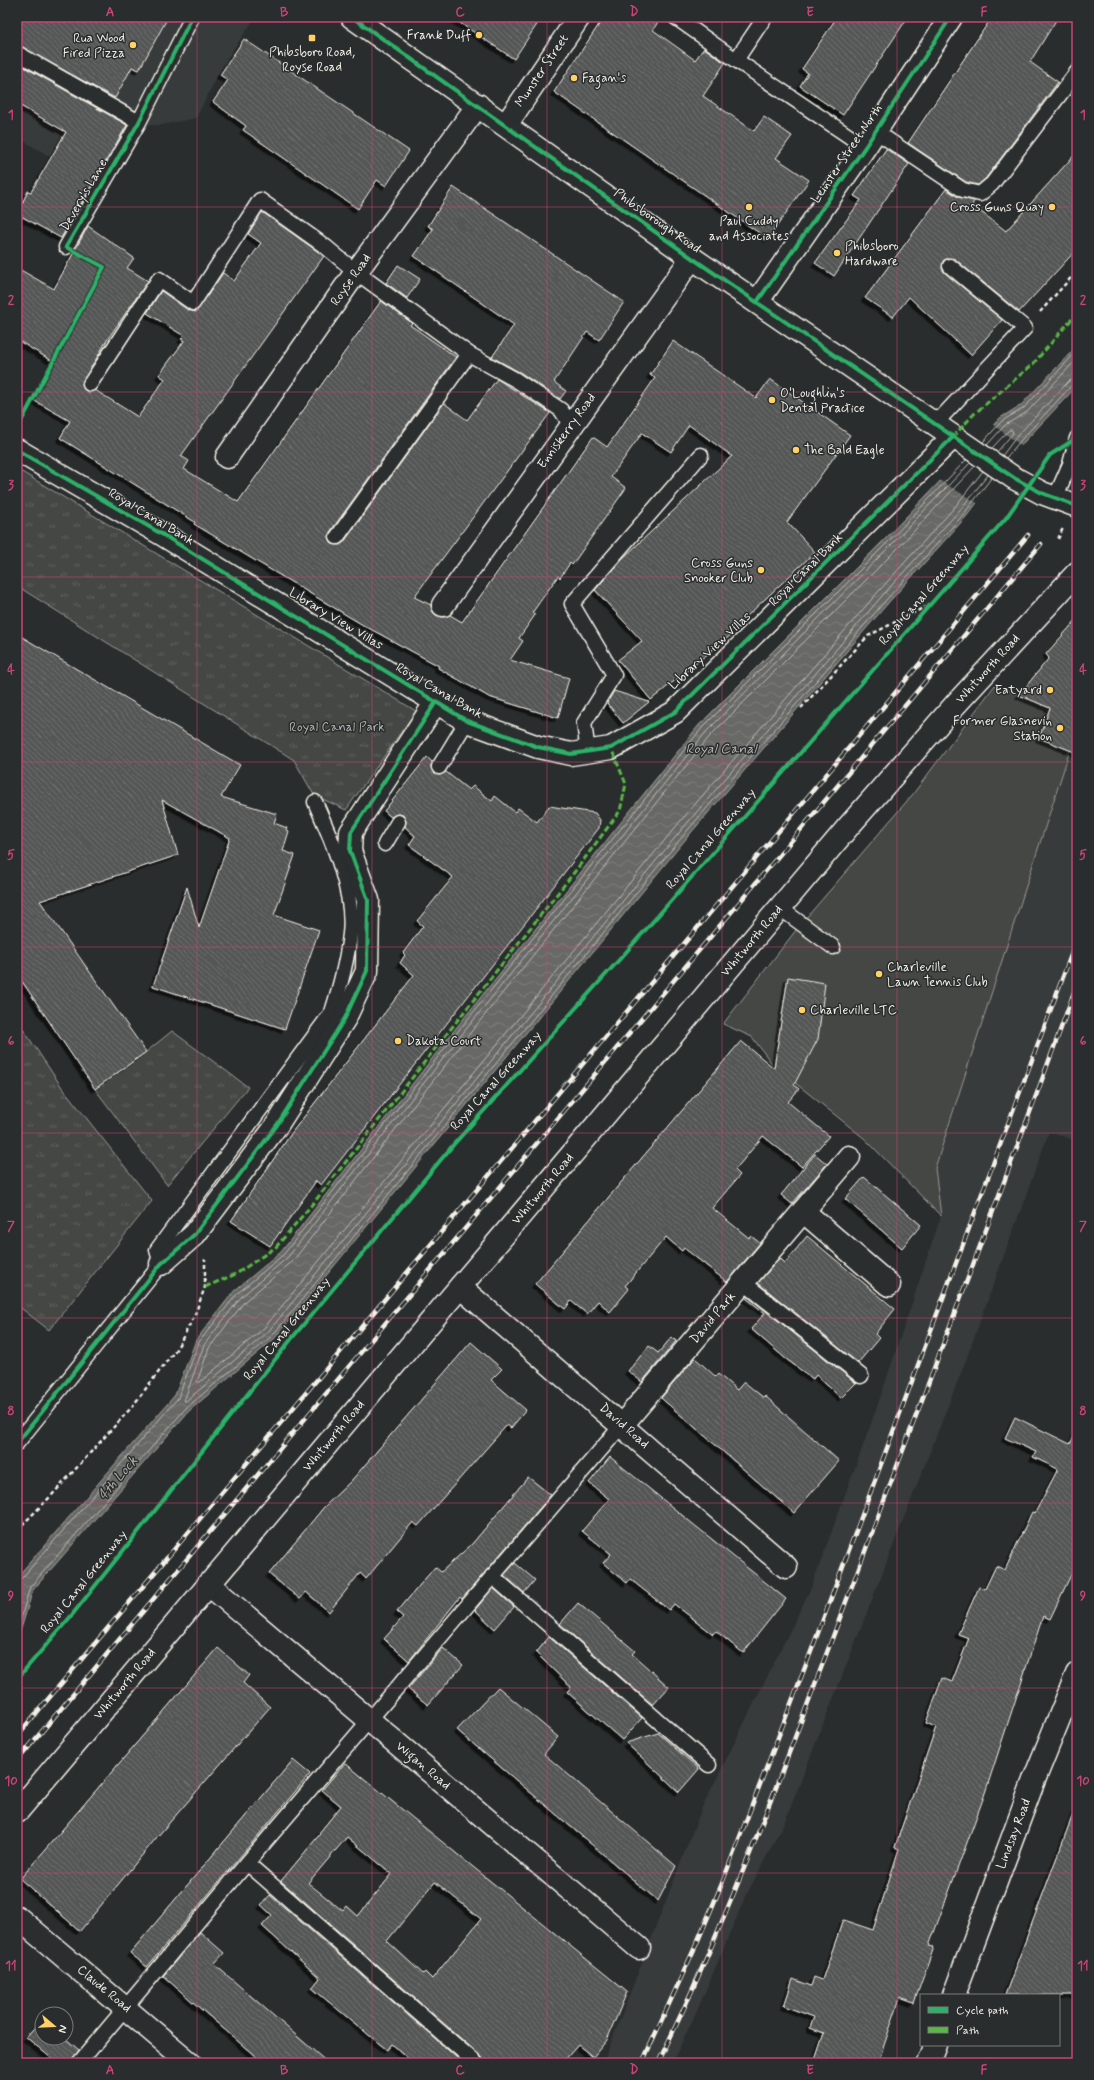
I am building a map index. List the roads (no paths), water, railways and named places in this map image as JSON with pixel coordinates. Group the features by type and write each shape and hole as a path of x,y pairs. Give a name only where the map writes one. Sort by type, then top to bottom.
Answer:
{"street":[{"name":"Phibsborough Road","path":"352,17 692,258 936,423 953,437 1014,478 1055,498 1077,506"},
{"name":"Munster Street","path":"506,125 579,17"},
{"name":"Leinster Street North","path":"757,302 870,139 951,17"},
{"name":"Royse Road","path":"227,457 356,272 478,105"},
{"name":"Enniskerry Road","path":"443,606 692,258"},
{"name":"Royal Canal Bank","path":"17,450 165,536 468,721 538,747 571,754 611,748 675,712 953,437"},
{"name":"Whitworth Road","path":"17,1812 780,908 955,705 1077,573"},
{"path":"161,1264 194,1234 277,1126 345,1018 367,971 368,900 350,851 351,832 436,702"},
{"name":"David Park","path":"622,1425 849,1157"},
{"path":"803,1211 889,1286"},
{"name":"David Road","path":"460,1287 786,1567"},
{"name":"Wigan Road","path":"208,1584 639,1948"},
{"name":"Lindsay Road","path":"954,1994 1034,1780 1077,1674"},
{"name":"Claude Road","path":"17,1916 190,2063"},
{"path":"928,2063 935,2046"}],"lane":[{"name":"Devery's Lane","path":"66,247 139,122 192,17"},
{"path":"675,17 736,60 870,139 963,190 980,194 992,184 1077,72"},
{"path":"736,60 765,17"},
{"path":"17,53 139,122"},
{"path":"90,384 159,279 193,303 260,200 326,247 356,272 469,354 516,380 561,410 571,426"},
{"path":"936,423 1026,328 950,266"},
{"path":"337,537 469,354"},
{"path":"1055,498 1070,464 1077,439"},
{"path":"588,752 584,723 614,675 572,604 701,454"},
{"path":"439,767 468,721"},
{"path":"19,1436 161,1264 157,1250 332,1012 341,985 350,934 350,905 341,870 315,802"},
{"path":"385,844 398,822"},
{"path":"780,908 833,947"},
{"path":"744,1282 861,1376"},
{"path":"79,2063 247,1862 622,1425"},
{"path":"492,1576 709,1765"},
{"path":"247,1862 476,2063"}],"water":[{"name":"Royal Canal","path":"1077,346 1077,386 1024,442 966,517 889,602 690,834 274,1339 189,1411 33,1590 17,1642 17,1577 175,1395 196,1340 234,1291 281,1252 456,1028 699,725 886,538 1000,418 1021,405"}],"railway":[{"path":"17,1736 1028,535"},
{"path":"17,1761 1041,544"},
{"path":"642,2063 696,1945 721,1886 812,1649 1077,939"},
{"path":"658,2063 713,1944 762,1823 995,1207 1077,984"}],"place":[{"name":"Frank Duff","path":"479,35"},
{"name":"Phibsboro Road, Royse Road","path":"312,38"},
{"name":"Rua Wood Fired Pizza","path":"133,45"},
{"name":"Fagan's","path":"574,78"},
{"name":"Paul Cuddy and Associates","path":"749,207"},
{"name":"Cross Guns Quay","path":"1052,207"},
{"name":"Phibsboro Hardware","path":"837,253"},
{"name":"O'Loughlin's Dental Practice","path":"772,400"},
{"name":"The Bald Eagle","path":"796,450"},
{"name":"Cross Guns Snooker Club","path":"761,570"},
{"name":"Eatyard","path":"1050,690"},
{"name":"Former Glasnevin Station","path":"1060,728"},
{"name":"Charleville Lawn Tennis Club","path":"879,974"},
{"name":"Charleville LTC","path":"802,1010"},
{"name":"Dakota Court","path":"398,1041"}],"park label":[{"name":"Royal Canal Park","path":"337,727"}],"water label":[{"name":"4th Lock","path":"118,1478"}]}
